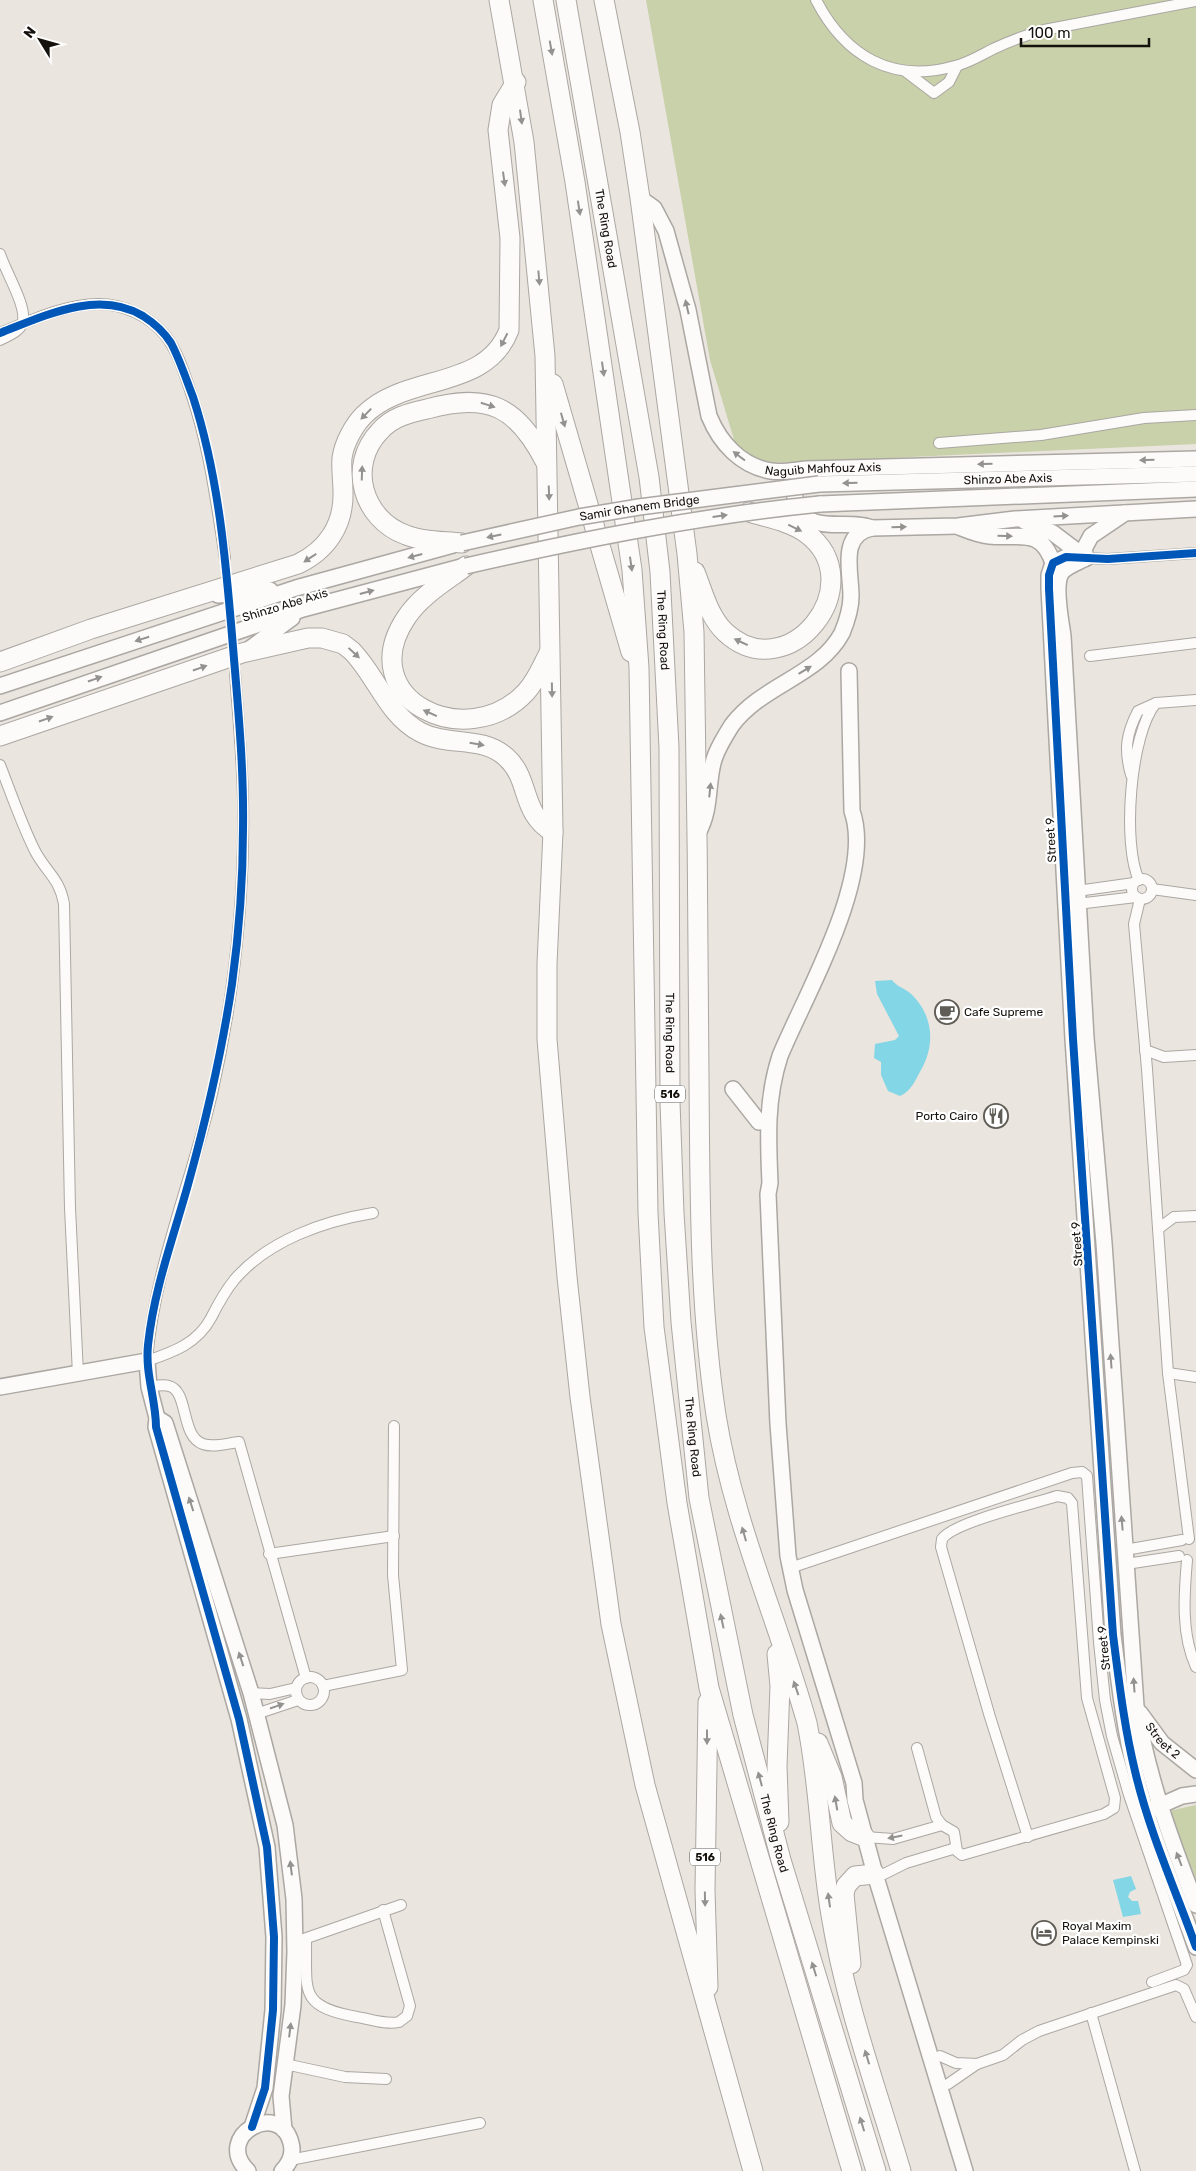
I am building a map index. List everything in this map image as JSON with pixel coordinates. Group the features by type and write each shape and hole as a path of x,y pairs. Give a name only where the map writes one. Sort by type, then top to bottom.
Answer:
{"highway":[{"name":"516","path":"499,0 516,82 536,246 545,356 554,832 547,1038 567,1277 582,1416 611,1624 639,1756 710,2025 752,2171"},
{"name":"The Ring Road","path":"543,0 598,330 632,570 640,668 648,1213 653,1309 677,1503 709,1688 852,2171"},
{"name":"The Ring Road","path":"566,0 649,477 660,572 669,748 670,1102 674,1213 683,1349 699,1498 742,1715 781,1860 876,2171"},
{"name":"516","path":"595,0 612,41"},
{"name":"The Ring Road","path":"604,0 630,132 640,198 687,554 694,632 702,1271 708,1354 716,1417 733,1498 807,1723 814,1758 831,1916 845,1982 901,2171"},
{"path":"0,662 91,629 298,564 320,550 336,530 343,504 342,457 354,428 363,416 387,397 476,368 493,357 509,330 510,238 498,122 502,105 516,82"},
{"path":"545,356 627,643 640,668"},
{"path":"462,543 406,536 378,518 368,503 363,486 364,460 370,444 381,429 403,415 452,402 473,402 493,406 511,416 526,430 548,468"},
{"path":"687,554 710,609 719,625 733,638 750,646 768,648 786,645 804,636 817,622 826,605 830,576 825,557 814,541 790,524 749,512"},
{"path":"466,566 413,609 400,628 393,650 393,660 398,680 416,705 434,715 464,719 493,714 518,699 537,678 551,649"},
{"path":"4,733 242,654 308,638 322,638 343,644 360,659 394,712 412,727 444,740 483,744 507,757 518,771 533,813 542,824 554,832"},
{"name":"516","path":"773,1621 780,1686 777,1766 781,1860"},
{"name":"516","path":"709,1688 705,1789 705,1890 710,2025"},
{"path":"807,1723 832,1777 842,1823 852,1832 869,1838"},
{"path":"845,1982 851,1959 844,1894 846,1886 855,1876 880,1874"}],"street":[{"path":"816,0 826,20 852,48 868,60 905,71 921,72 957,66 1021,37 1044,30 1196,1"},
{"path":"905,71 934,93 949,82 957,66"},
{"name":"Naguib Mahfouz Axis","path":"640,198 654,208 666,230 688,310 709,416 717,434 730,449 754,466 773,472 806,468 1196,459"},
{"path":"0,254 22,308 22,324 16,331 0,340"},
{"path":"0,333 76,307 108,305 127,309 145,318 166,336 185,375 201,423 212,470 225,558"},
{"path":"939,442 1041,435 1144,418 1196,415"},
{"path":"806,468 794,490 796,503 804,514 825,525 857,524 872,528 958,526 1015,519 1196,508"},
{"name":"Shinzo Abe Axis","path":"819,484 1196,474"},
{"name":"Samir Ghanem Bridge","path":"462,543 579,517 699,498 819,484"},
{"name":"Shinzo Abe Axis","path":"820,504 1196,489"},
{"name":"Samir Ghanem Bridge","path":"466,566 630,530 749,512 820,504"},
{"path":"1086,558 1084,549 1088,539 1125,512"},
{"path":"1015,519 1047,529 1086,558"},
{"path":"958,526 974,533 990,536 1033,537 1044,544 1053,563 1066,557 1108,559 1196,553"},
{"path":"696,836 707,812 713,763 732,726 756,700 818,661 838,639 846,622 850,604 850,547 858,534 872,528"},
{"name":"Shinzo Abe Axis","path":"0,686 296,588 462,543"},
{"name":"Street 9","path":"1080,1038 1077,898 1058,585 1062,572 1086,558"},
{"name":"Street 9","path":"1053,563 1049,576 1049,589 1110,1460 1113,1635 1125,1725 1196,1947"},
{"name":"Shinzo Abe Axis","path":"0,713 303,609 466,566"},
{"path":"192,597 296,588"},
{"path":"242,654 303,609"},
{"path":"1090,656 1196,644"},
{"path":"768,1194 762,1177 759,1122 763,1087 769,1064 836,911 856,832 852,812 849,671"},
{"path":"235,674 242,764 243,830 241,902 234,970 212,1094 193,1169 156,1292 147,1361 149,1387 157,1418 156,1428 248,1752 267,1847 274,1936 273,2010 265,2088 252,2126 241,2138 238,2148 241,2167"},
{"path":"1189,1540 1168,1372 1147,1069 1134,924 1138,898 1133,888 1137,882 1132,858 1131,774 1125,745 1138,711 1156,703 1196,700"},
{"path":"0,765 28,837 36,854 57,881 64,904 70,1208 78,1374"},
{"path":"849,865 844,910 784,1046 773,1079 768,1114 770,1183 768,1194 778,1424 790,1568 854,1783 855,1800 869,1838 936,2057 966,2171"},
{"path":"1077,898 1146,880 1152,889 1196,895"},
{"path":"1077,898 1148,897 1152,889"},
{"path":"1145,1050 1164,1057 1196,1055"},
{"path":"1147,1069 1164,1057"},
{"path":"732,1089 759,1122"},
{"path":"1156,1207 1174,1217 1196,1216"},
{"path":"0,1387 147,1361 171,1353 193,1340 206,1326 219,1301 236,1278 269,1251 319,1226 373,1214"},
{"path":"1158,1229 1174,1217"},
{"path":"1168,1372 1192,1377"},
{"path":"1170,1387 1192,1377"},
{"path":"149,1387 169,1386 176,1390 191,1432 199,1442 212,1445 239,1442 269,1554 306,1678"},
{"path":"157,1418 165,1423 252,1693 285,1825 309,1994 319,2006 332,2012 399,2022 407,2016 410,2006 383,1910"},
{"path":"323,1686 402,1670 394,1588 394,1426"},
{"name":"Street 9","path":"1110,1460 1125,1557 1136,1706 1152,1809 1196,1904"},
{"path":"790,1568 1072,1473 1082,1472 1087,1476 1099,1642 1105,1700 1112,1736 1129,1795 1187,1965 1184,1970 1152,1982"},
{"path":"917,1748 936,1817 942,1825 954,1832 958,1853 964,1855 1028,1837 1104,1814 1114,1808 1116,1803 1087,1698 1072,1502 1063,1496 954,1529 942,1539 942,1546 987,1708 1028,1837"},
{"path":"269,1554 394,1536"},
{"path":"1125,1557 1189,1540"},
{"path":"1189,1540 1178,1547 1187,1558 1183,1601 1189,1644 1196,1667"},
{"path":"1125,1557 1187,1558"},
{"path":"1113,1635 1130,1633"},
{"path":"1189,1644 1196,1652"},
{"path":"298,1700 296,1688 306,1678 314,1678 323,1686"},
{"path":"256,1714 298,1700 307,1705 318,1703 322,1697 323,1686"},
{"path":"252,1693 270,1694 296,1688"},
{"name":"Street 2","path":"1136,1706 1162,1743 1196,1770"},
{"path":"1152,1809 1182,1796 1196,1794"},
{"path":"869,1838 893,1838 942,1825"},
{"path":"880,1874 901,1865 956,1848"},
{"path":"301,1940 401,1905"},
{"path":"284,2168 292,2144 284,2130 281,2096 301,1940"},
{"path":"948,2084 977,2064 1003,2054 1022,2040 1039,2031 1176,1985 1184,1989 1196,2017"},
{"path":"1091,2013 1135,2171"},
{"path":"936,2057 956,2062 977,2064"},
{"path":"936,2057 948,2084 972,2171"},
{"path":"285,2064 338,2076 386,2079"},
{"path":"252,2126 268,2123 284,2130"},
{"path":"284,2168 480,2123"}],"green space":[{"path":"646,0 1196,0 1196,444 787,462 764,461 743,452 735,443 710,360"},
{"path":"1196,1805 1196,1880 1169,1811"}],"water":[{"path":"892,980 918,1001 924,1010 930,1030 929,1050 926,1060 912,1085 900,1096 888,1091 881,1075 881,1062 874,1058 875,1044 895,1040 899,1036 877,994 875,981"},
{"path":"1131,1876 1136,1889 1130,1892 1128,1897 1132,1901 1138,1901 1141,1914 1123,1917 1113,1880"}],"tunnel":[{"path":"225,558 228,590"},
{"path":"229,605 235,673"}],"cycle path":[{"path":"0,333 53,313 90,305 126,308 143,316 155,325 171,343 193,397 209,458 220,520 242,760 243,848 239,926 232,984 219,1059 196,1157 155,1303 147,1356 156,1427 239,1719 267,1847 274,1937 273,2010 265,2088 252,2127"},
{"path":"1196,553 1108,559 1066,557 1053,563 1049,575 1073,1039 1113,1635 1131,1754 1141,1793 1155,1838 1196,1947"}],"place":[{"name":"Cafe Supreme","path":"947,1012"},
{"name":"Porto Cairo","path":"996,1116"},
{"name":"Royal Maxim Palace Kempinski","path":"1044,1933"}]}
